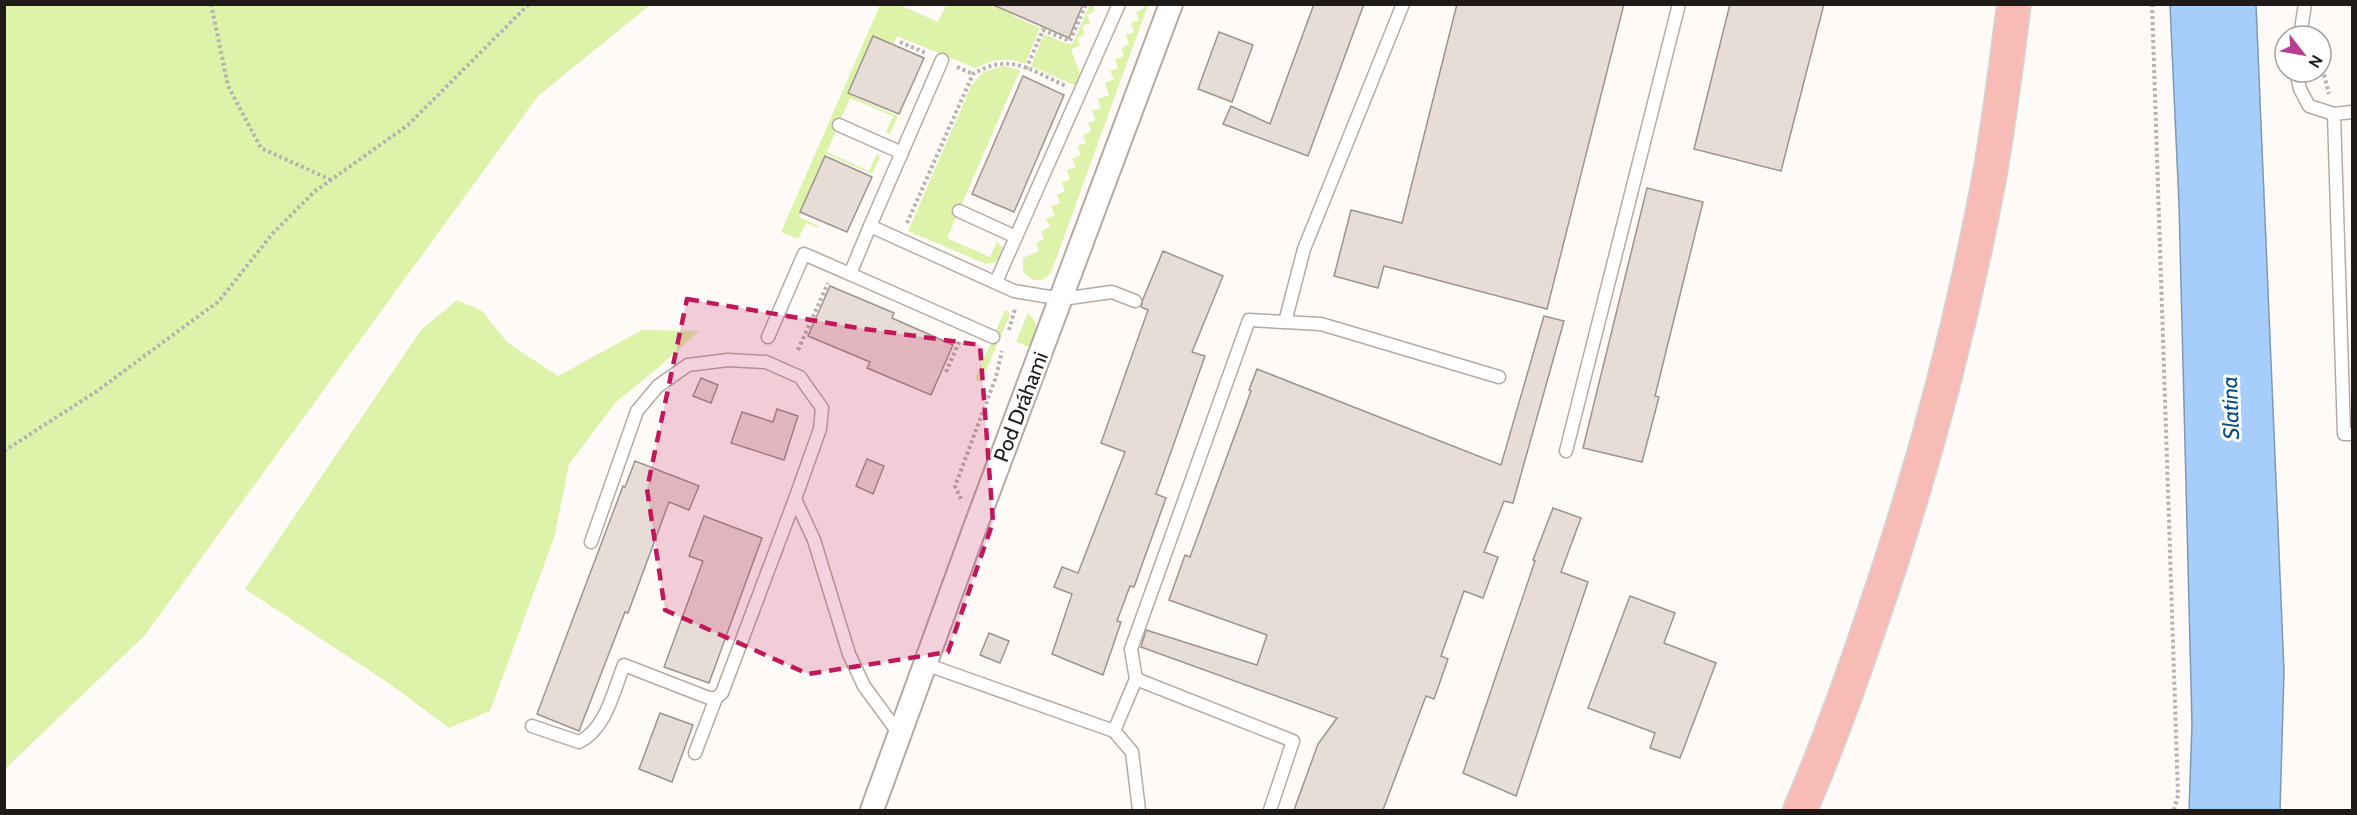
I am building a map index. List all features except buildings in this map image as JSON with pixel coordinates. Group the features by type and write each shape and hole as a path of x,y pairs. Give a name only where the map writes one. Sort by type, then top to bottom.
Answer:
{"main road":[{"path":"1800,810 1847,692 1887,577 1935,413 1964,297 1988,184 2014,4"}],"street":[{"name":"Pod Dráhami","path":"872,810 1171,4"}],"lane":[{"path":"996,282 1119,4"},
{"path":"1285,322 1304,249 1403,4"},
{"path":"1566,451 1679,4"},
{"path":"2302,24 2305,4"},
{"path":"850,274 942,60"},
{"path":"2300,84 2309,106 2334,114 2352,112"},
{"path":"2334,114 2344,434 2352,434"},
{"path":"839,124 902,153"},
{"path":"959,211 1016,237"},
{"path":"870,226 1014,291 1062,299 1112,292 1135,301"},
{"path":"768,337 804,254 999,339"},
{"path":"1114,731 1136,679 1131,649 1249,320 1321,324 1499,377"},
{"path":"591,542 637,411 658,386 688,365 728,360 766,362 801,377 822,408 820,429 727,683 722,693 716,698 695,753"},
{"path":"795,499 814,540 849,654 864,686 900,735"},
{"path":"925,664 1114,731 1132,752 1139,810"},
{"path":"532,726 579,742 587,738 599,726 624,665 709,698 716,698"},
{"path":"1136,679 1293,741 1270,810"}],"path":[{"path":"210,4 228,86 261,148 332,181"},
{"path":"4,452 97,391 219,301 273,233 314,192 408,125 529,4"},
{"path":"1026,69 1043,30 1070,41 1086,4"},
{"path":"2152,4 2178,795 2174,810"},
{"path":"900,239 973,74 996,63 1010,63 1080,92"},
{"path":"2326,84 2334,114"},
{"path":"1008,333 1016,310 1012,305"},
{"path":"974,530 955,486 996,377 999,339"}],"highlighted area":[{"path":"687,299 858,328 980,345 993,522 948,652 808,674 665,610 647,489"}],"green space":[{"path":"5,4 650,5 538,96 145,635 5,769"},
{"path":"1090,4 1093,5 1095,11 1087,15 1090,23 1082,26 1085,34 1077,38 1080,46 1071,49 1080,73 1076,86 1031,66 1044,34 1067,44 1073,43"},
{"path":"880,5 900,5 938,22 946,5 1018,5 1013,16 1040,28 1025,64 1012,60 999,60 975,68 897,36 893,45 873,36 849,92 852,96 898,116 890,134 886,133 893,116 850,98 827,152 869,171 877,154 880,157 872,174 826,154 799,217 819,226 818,228 806,223 798,239 781,232"},
{"path":"1143,5 1148,5 1052,270 1046,278 1034,280 1023,271 1023,258 1039,251 1036,243 1044,239 1041,231 1050,227 1046,219 1055,215 1051,206 1060,203 1057,195 1065,191 1062,183 1070,179 1067,170 1076,167 1072,159 1081,155 1077,146 1086,143 1083,135 1091,131 1088,123 1096,120 1092,111 1101,108 1098,99 1109,95 1105,83 1114,79 1110,71 1118,68 1115,59 1124,56 1121,48 1129,44 1126,35 1134,32 1131,23 1139,20 1136,12 1144,8"},
{"path":"1003,66 1020,70 947,238 990,257 997,241 1002,247 1000,257 986,264 908,231 971,86 983,72"},
{"path":"457,300 482,311 507,342 558,376 642,330 699,331 616,402 569,464 554,538 490,711 449,728 387,682 245,589 421,330"},
{"path":"1005,310 1009,312 1009,317 981,382 975,379"},
{"path":"1028,313 1035,321 1037,330 1034,349 1016,342"}],"water":[{"name":"Slatina","path":"2170,5 2256,5 2284,671 2280,810 2189,810 2192,724 2179,204"}]}
